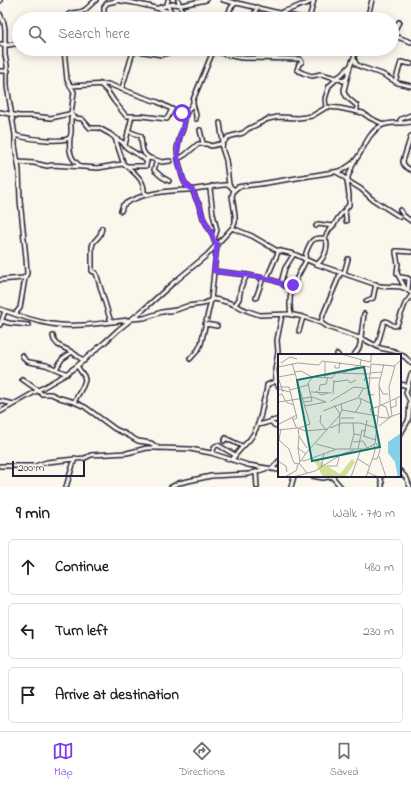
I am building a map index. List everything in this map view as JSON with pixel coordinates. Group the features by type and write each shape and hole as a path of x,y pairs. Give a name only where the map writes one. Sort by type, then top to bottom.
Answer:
{"street":[{"path":"81,12 96,0"},
{"path":"104,12 104,7 107,4 116,0 172,12"},
{"path":"168,0 167,5 172,12"},
{"path":"156,8 179,2 182,4 206,0"},
{"path":"223,0 276,12"},
{"path":"283,12 319,0"},
{"path":"369,12 372,0"},
{"path":"311,12 314,1"},
{"path":"179,2 182,12"},
{"path":"229,12 232,6 236,3"},
{"path":"255,12 257,7"},
{"path":"0,14 8,71 7,86 18,162 27,273 20,308 15,314"},
{"path":"399,38 411,42"},
{"path":"0,44 12,44"},
{"path":"65,56 67,80 74,93 71,114 70,151 74,161 81,166"},
{"path":"121,88 124,85 132,56"},
{"path":"190,359 201,344 212,300 217,244 203,218 200,206 191,189 184,183 178,159 178,145 186,114 193,103 212,56"},
{"path":"233,56 242,58 300,59 302,62 299,64 298,70 303,73 312,76 320,74 338,78 343,81 346,79"},
{"path":"354,58 346,79 344,93 357,106 357,112"},
{"path":"354,58 356,64 359,66 382,74 395,82 411,86"},
{"path":"395,82 401,62 411,64"},
{"path":"326,107 325,99 329,86 350,66"},
{"path":"0,71 8,71"},
{"path":"100,84 126,116 167,119 172,109"},
{"path":"70,86 108,84 186,114"},
{"path":"193,103 196,119"},
{"path":"178,159 191,151 196,145 207,144 211,146 223,143 228,137 243,133 268,119 277,117 297,118 312,116 326,107 364,113 370,118 383,124"},
{"path":"0,112 19,116 51,118 66,114 72,115 76,118 83,119 90,128 99,128 110,134 142,158 164,162 170,161"},
{"path":"401,123 401,119 411,115"},
{"path":"125,145 132,116"},
{"path":"324,238 349,205 348,177 354,162 366,141 376,129 383,124 389,122 411,122"},
{"path":"220,123 223,143 222,148 226,160 229,185 234,190"},
{"path":"200,130 203,144"},
{"path":"18,162 34,163 45,166 81,166 98,168 125,165 146,166 148,160 143,150 141,136 128,131"},
{"path":"15,135 42,140 62,140 70,137"},
{"path":"411,136 403,164 411,170"},
{"path":"115,138 125,165 139,176 144,186 144,193 148,195"},
{"path":"157,160 154,170 169,181"},
{"path":"0,412 67,374 202,259 232,228 235,215 232,196 234,190 238,187 336,172 348,167 354,162"},
{"path":"336,172 361,188 372,199 400,217"},
{"path":"121,211 122,206 137,197 180,190 229,185"},
{"path":"212,186 210,190 217,230 214,240"},
{"path":"345,209 346,221"},
{"path":"400,210 404,216 411,221"},
{"path":"316,226 318,224 333,226"},
{"path":"102,228 100,235 92,244 92,271 96,273 110,319 113,322"},
{"path":"232,228 252,236 268,246 294,254 316,264 376,284 406,289"},
{"path":"291,315 290,298 295,282 302,270 311,241 324,238"},
{"path":"316,264 320,261 326,248 327,244 324,238"},
{"path":"256,298 279,250"},
{"path":"375,345 378,342 384,322 386,321 394,326 396,325 411,294 406,289 397,273 398,264 396,252 411,252"},
{"path":"281,283 285,268 294,254"},
{"path":"321,323 323,315 348,259"},
{"path":"214,271 265,278 281,283 285,286 293,287"},
{"path":"235,305 247,275"},
{"path":"400,277 409,279 406,289"},
{"path":"0,280 25,278"},
{"path":"366,301 373,298 376,284"},
{"path":"0,309 39,321 60,325 88,324 144,318 187,306 203,304 215,299 260,315 291,315 303,317 361,339 380,348 394,351 400,354"},
{"path":"0,325 5,311"},
{"path":"355,354 359,348 364,314"},
{"path":"278,385 275,370 278,352 277,343 282,315"},
{"path":"300,331 303,317"},
{"path":"2,321 28,325"},
{"path":"205,324 217,326"},
{"path":"53,336 55,342 84,361"},
{"path":"56,369 62,359 72,352"},
{"path":"22,355 25,360 31,363 46,365 67,374"},
{"path":"401,355 411,363"},
{"path":"74,402 85,380 77,366"},
{"path":"401,433 408,421 410,413 410,401 406,393 411,374"},
{"path":"22,379 42,394 51,394 74,402 89,409 116,430 138,441 151,443 158,448"},
{"path":"232,460 250,438 258,424 267,386 276,381"},
{"path":"401,384 408,386"},
{"path":"0,401 14,404"},
{"path":"258,424 278,419"},
{"path":"271,421 274,425 278,426"},
{"path":"224,441 227,438 242,446"},
{"path":"212,454 215,446 218,445 235,455"},
{"path":"0,466 33,466 47,462 85,458 91,455 127,454 147,448 158,448 190,449 248,465 278,470"},
{"path":"66,487 75,458"},
{"path":"272,469 278,462"},
{"path":"171,487 179,483 211,476 249,474 267,469"},
{"path":"256,472 257,487"},
{"path":"401,473 407,479 410,487"},
{"path":"291,487 294,477"},
{"path":"318,477 328,477"},
{"path":"333,477 341,487"},
{"path":"380,477 382,487"}],"route":[{"path":"182,113 186,114 177,150 178,163 184,183 192,189 200,206 203,218 212,234 214,242 217,244 214,271 267,278 288,287 293,287 293,285"}]}
